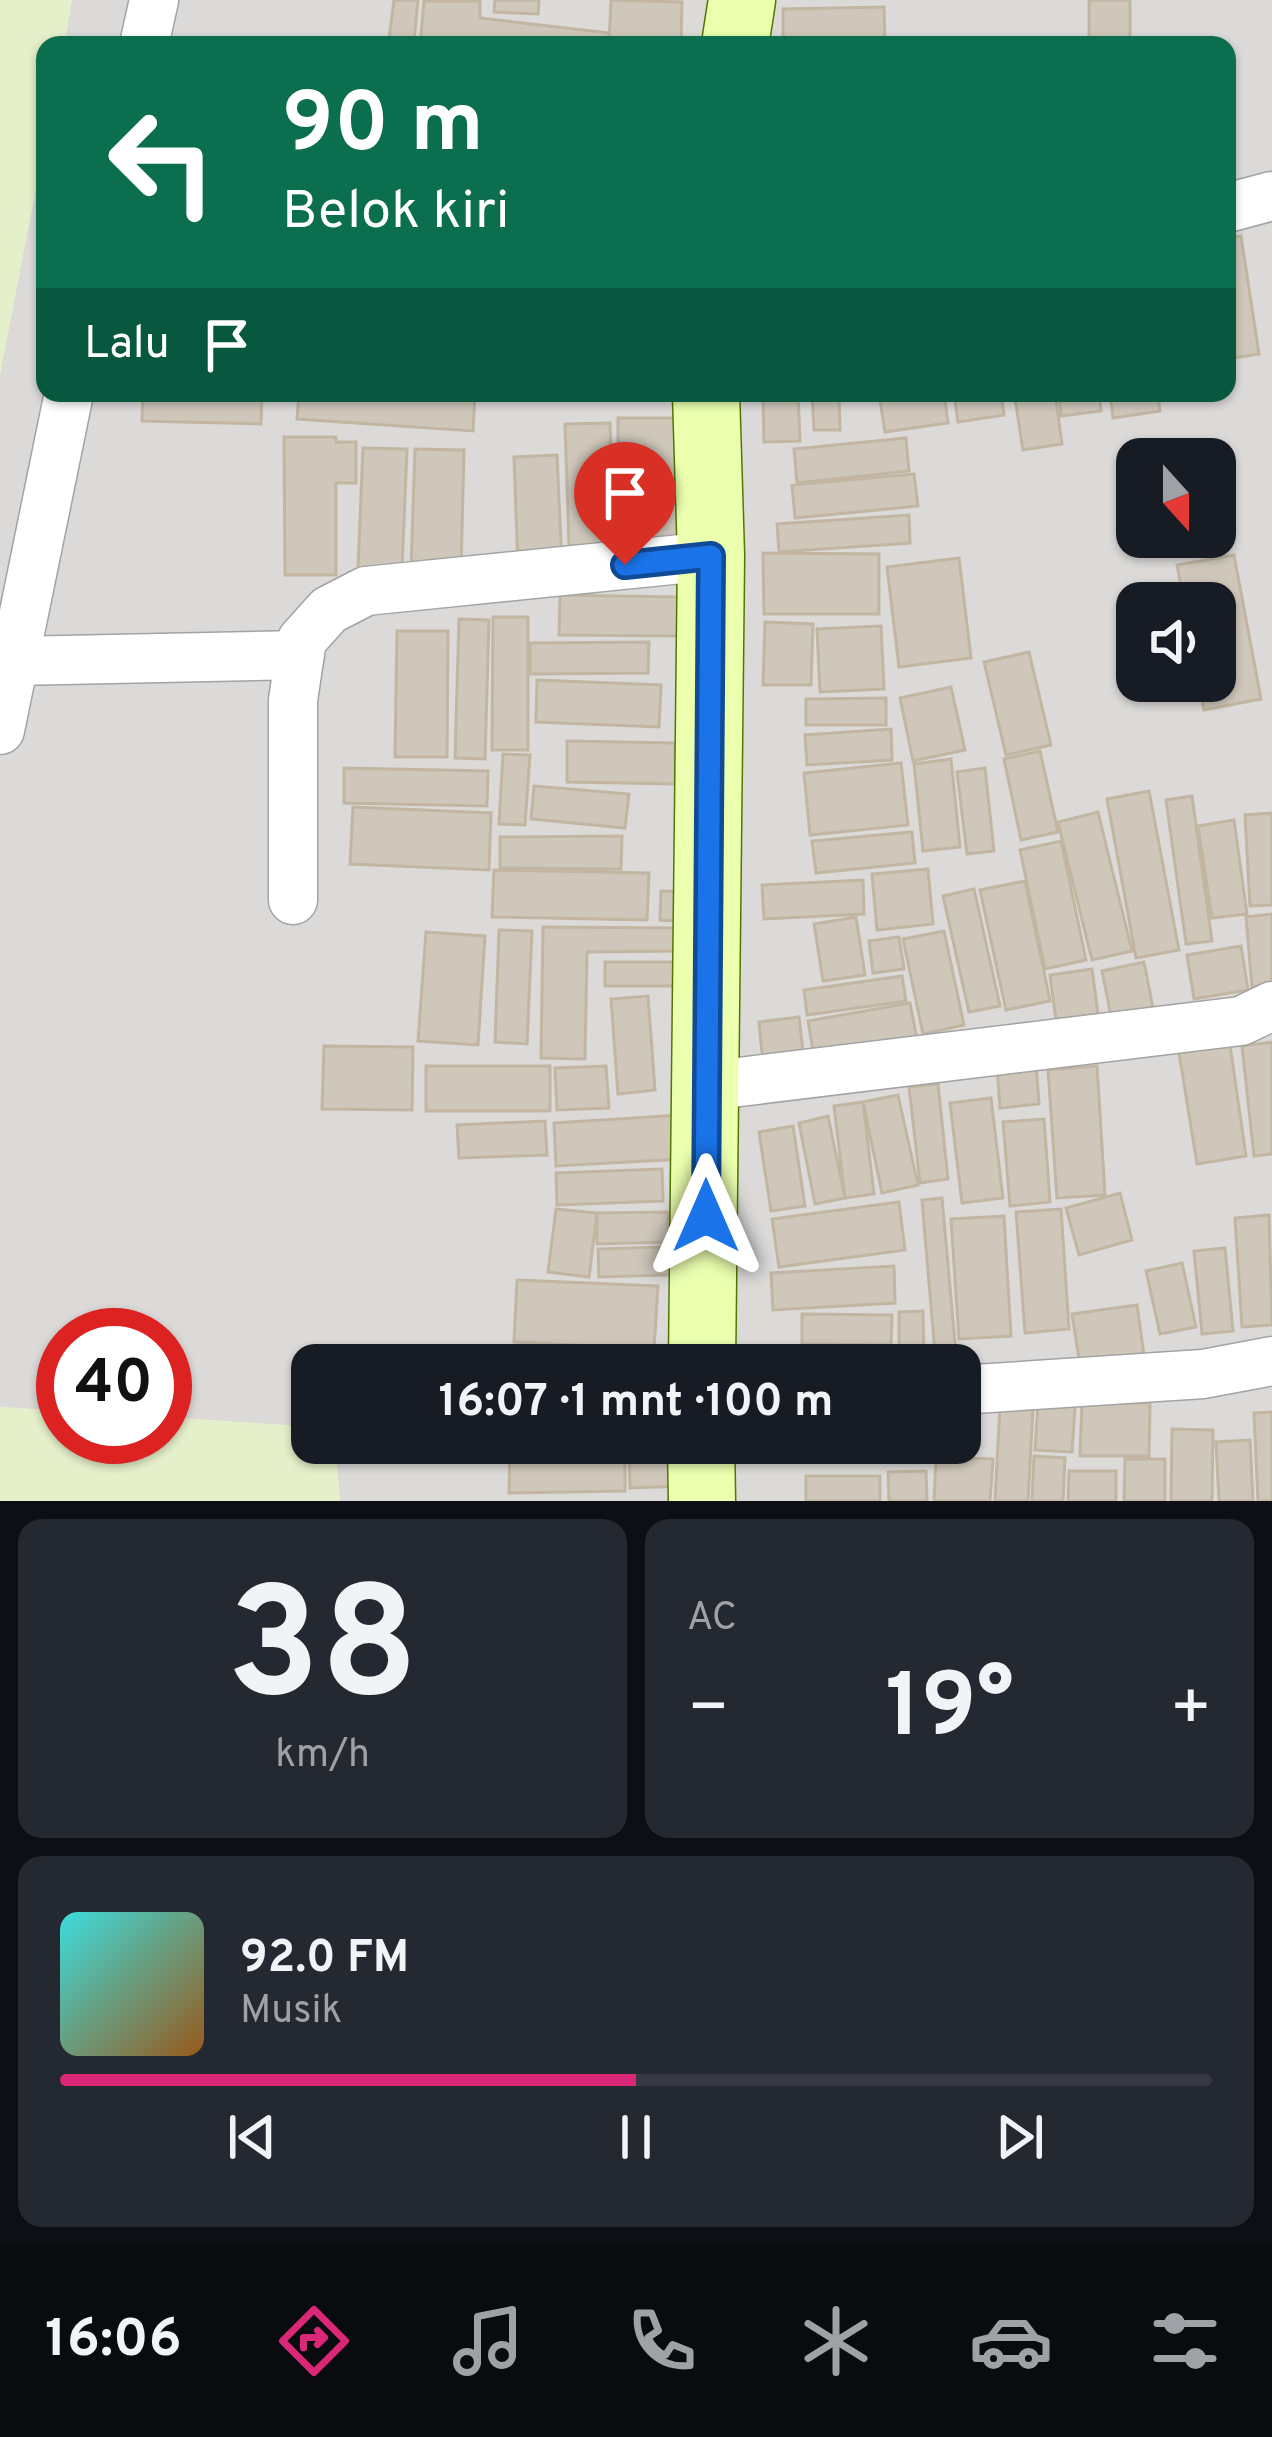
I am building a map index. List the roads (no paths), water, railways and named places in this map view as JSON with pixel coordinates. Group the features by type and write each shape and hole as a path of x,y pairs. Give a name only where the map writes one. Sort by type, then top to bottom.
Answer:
{"street":[{"path":"146,36 154,0"},
{"path":"736,36 742,0"},
{"path":"1236,206 1272,196"},
{"path":"0,730 67,402"},
{"path":"702,1344 711,556 706,402"},
{"path":"293,900 293,700 302,640 329,610 366,590 711,556"},
{"path":"15,661 299,655"},
{"path":"706,1087 1241,1021 1272,1006"},
{"path":"981,1389 1203,1374 1272,1361"},
{"path":"701,1464 702,1501"}]}
